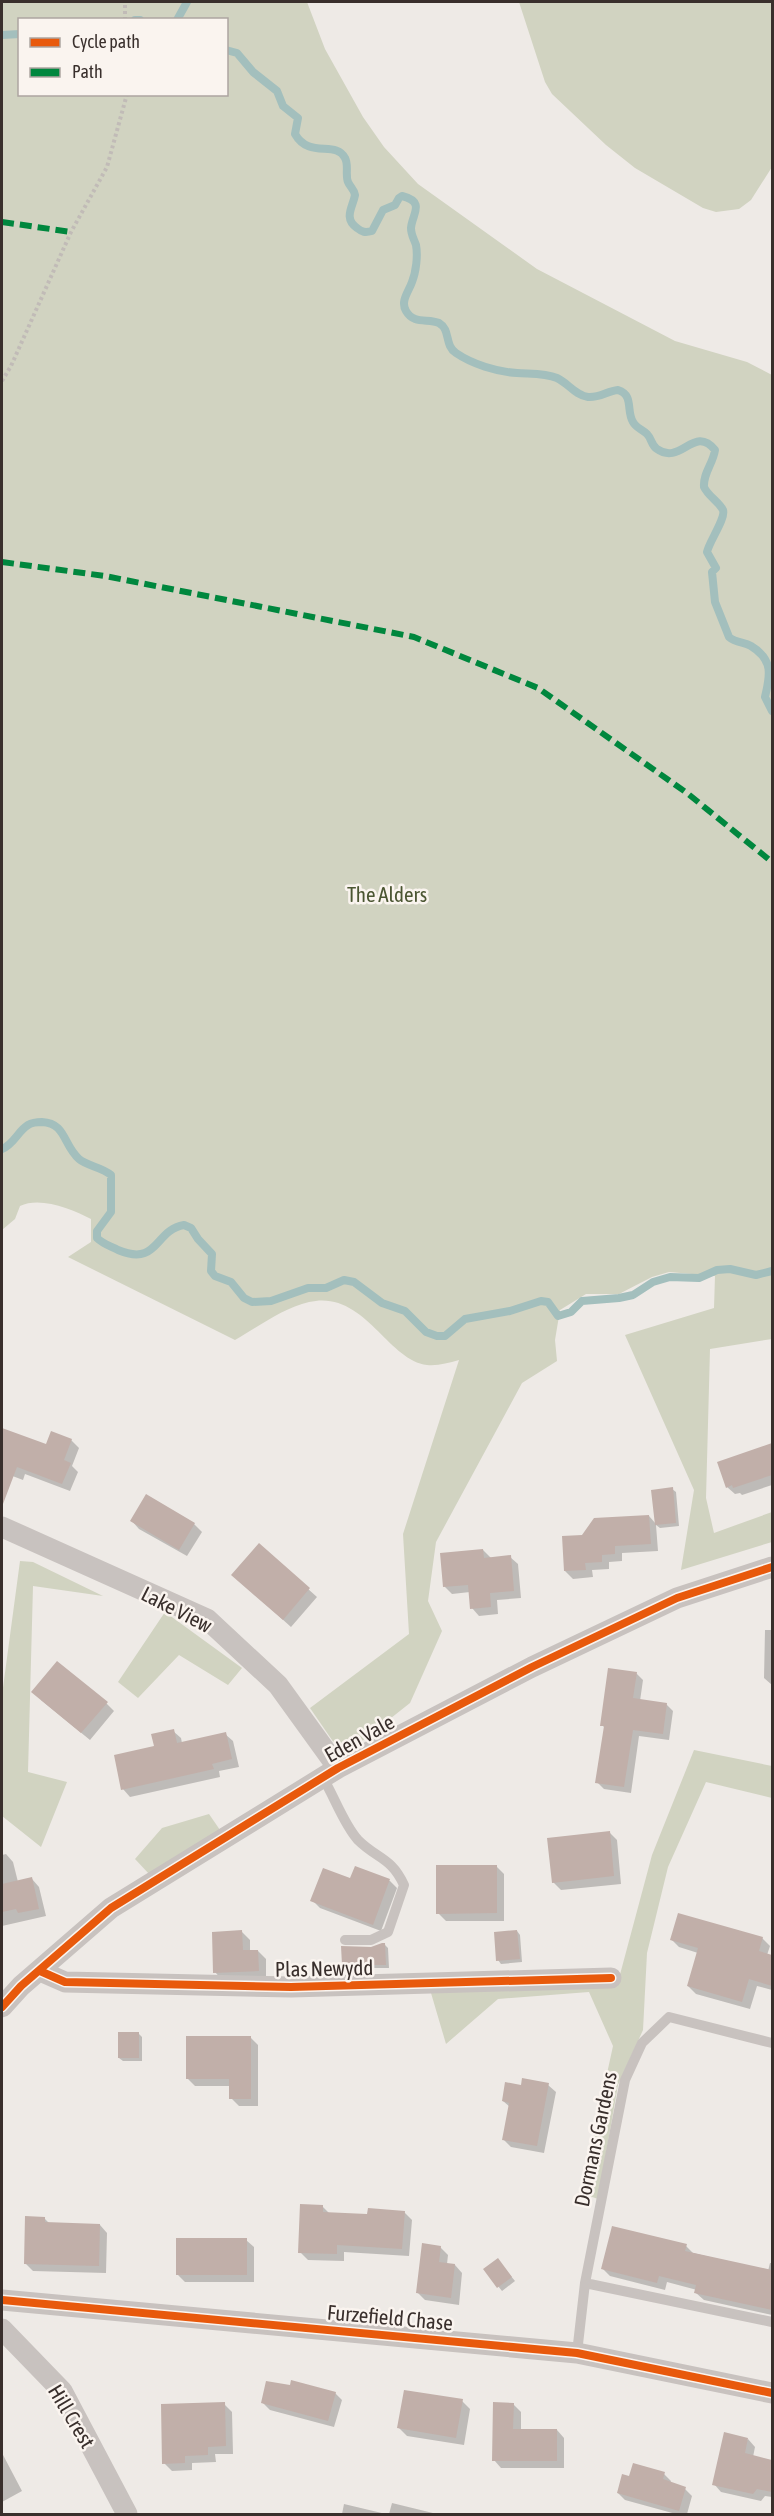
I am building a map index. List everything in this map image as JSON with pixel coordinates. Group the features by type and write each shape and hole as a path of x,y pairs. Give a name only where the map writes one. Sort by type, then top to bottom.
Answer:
{"street":[{"name":"Lake View","path":"2,1527 207,1619 278,1685 331,1773"},
{"name":"Eden Vale","path":"2,2007 11,1984 40,1971 111,1908 331,1773 532,1667 677,1598 772,1567"},
{"name":"Plas Newydd","path":"40,1971 65,1982 291,1988 611,1978"},
{"name":"Furzefield Chase","path":"2,2300 577,2353 772,2393"},
{"name":"Hill Crest","path":"2,2329 62,2391 127,2514"}],"lane":[{"path":"331,1773 356,1838 389,1861 404,1885 388,1932 372,1940 345,1940"},
{"name":"Dormans Gardens","path":"577,2353 585,2283 625,2080 642,2043 669,2017 772,2043"},
{"path":"585,2283 772,2322"}],"path":[{"path":"125,2 125,18"},
{"path":"2,381 11,366 71,232 107,167 126,96"}],"green space":[{"name":"The Alders","path":"2,2 307,2 325,49 363,117 384,147 418,184 537,269 675,341 747,362 772,375 772,1339 710,1349 706,1498 714,1533 772,1512 772,1542 681,1570 694,1490 625,1335 714,1308 715,1276 669,1272 652,1277 619,1294 586,1294 560,1310 555,1340 557,1361 522,1383 436,1542 428,1601 442,1631 410,1703 343,1756 310,1708 409,1634 403,1534 459,1360 427,1365 413,1360 399,1351 360,1315 345,1306 328,1301 299,1305 271,1318 235,1340 68,1257 91,1242 91,1219 56,1205 37,1202 20,1206 15,1219 2,1230"},
{"path":"519,2 772,2 772,167 751,200 739,209 716,212 703,208 635,168 606,145 552,94 545,82"},
{"path":"20,1561 33,1562 103,1596 33,1586 28,1772 67,1782 41,1847 2,1816 2,1695"},
{"path":"165,1612 242,1668 228,1685 179,1655 138,1698 118,1682"},
{"path":"694,1750 772,1766 772,1798 706,1782 668,1867 647,1953 643,2030 618,2085 598,2199 581,2193 613,2046 589,1992 498,1999 446,2044 431,1993 618,1982 652,1855"},
{"path":"209,1814 220,1830 150,1875 135,1859 162,1828"}],"building":[{"path":"2,1428 46,1444 51,1431 72,1439 64,1460 71,1463 62,1484 17,1467 3,1504"},
{"path":"772,1443 772,1475 733,1488 732,1485 726,1488 717,1462"},
{"path":"673,1487 676,1523 655,1525 651,1490"},
{"path":"146,1494 195,1523 179,1550 130,1521"},
{"path":"649,1515 651,1544 615,1546 615,1554 602,1555 602,1562 585,1563 586,1570 564,1571 562,1536 582,1535 594,1518"},
{"path":"259,1543 310,1588 283,1620 231,1575"},
{"path":"483,1549 484,1558 511,1555 514,1591 490,1593 491,1607 470,1609 468,1585 443,1587 440,1553"},
{"path":"57,1661 108,1702 81,1733 31,1692"},
{"path":"608,1668 637,1672 633,1698 667,1703 663,1734 633,1730 624,1787 595,1783 604,1726 600,1726"},
{"path":"174,1729 177,1743 226,1732 232,1759 212,1764 214,1769 121,1790 114,1755 154,1746 151,1734"},
{"path":"610,1831 614,1876 552,1883 547,1838"},
{"path":"436,1865 497,1865 497,1913 436,1914"},
{"path":"355,1866 390,1879 373,1925 310,1901 323,1868 350,1878"},
{"path":"32,1877 39,1909 18,1913 16,1909 2,1912 2,1884"},
{"path":"678,1913 763,1937 759,1951 772,1955 772,1986 749,1979 742,2002 687,1986 698,1948 670,1940"},
{"path":"242,1930 243,1950 258,1950 259,1971 213,1973 212,1932"},
{"path":"517,1930 520,1959 496,1961 494,1932"},
{"path":"385,1943 386,1965 342,1965 341,1946 371,1947"},
{"path":"118,2032 139,2032 139,2058 118,2058"},
{"path":"186,2036 251,2036 251,2099 229,2099 229,2079 186,2079"},
{"path":"522,2078 549,2083 537,2146 502,2140 509,2103 502,2101 505,2082 521,2085"},
{"path":"300,2204 323,2205 323,2212 367,2214 368,2208 405,2211 402,2249 337,2245 337,2254 298,2253"},
{"path":"25,2216 45,2217 45,2222 100,2224 99,2266 24,2264"},
{"path":"612,2226 687,2244 685,2251 772,2270 772,2310 694,2293 696,2285 659,2276 657,2283 601,2269"},
{"path":"176,2238 247,2238 247,2275 176,2275"},
{"path":"422,2243 441,2246 439,2262 455,2264 451,2298 416,2293"},
{"path":"498,2258 512,2277 497,2288 483,2269"},
{"path":"291,2380 336,2392 328,2421 261,2403 266,2381 290,2385"},
{"path":"404,2390 463,2399 456,2438 397,2428"},
{"path":"225,2402 226,2446 208,2447 208,2455 185,2456 185,2463 162,2464 161,2404"},
{"path":"493,2402 514,2403 513,2429 557,2429 557,2461 492,2461"},
{"path":"724,2432 748,2438 745,2453 772,2460 772,2492 757,2489 753,2494 712,2485"},
{"path":"633,2463 665,2472 663,2479 686,2487 679,2511 617,2493 622,2474 629,2476"}],"waterway":[{"path":"178,18 187,2"},
{"path":"2,35 18,34"},
{"path":"228,51 237,53 253,72 277,91 283,106 298,118 295,134 301,141 307,146 335,150 345,158 347,179 355,195 350,220 357,228 364,232 372,231 383,210 395,205 402,196 414,202 416,209 411,228 417,254 413,278 404,304 409,315 417,320 439,323 445,330 452,350 485,367 501,371 552,376 579,394 588,397 618,390 623,392 628,399 634,424 647,434 657,449 666,453 673,453 700,441 707,443 715,450 705,477 704,487 723,510 722,519 707,552 716,568 712,572 715,602 729,637 751,646 764,657 769,675 765,697 772,711"},
{"path":"2,1149 30,1124 42,1122 56,1126 79,1159 111,1175 111,1212 97,1231 97,1238 118,1250 131,1254 149,1251 167,1233 184,1225 191,1228 212,1254 211,1271 215,1276 231,1282 244,1298 252,1302 271,1301 308,1288 326,1288 344,1280 354,1282 382,1303 405,1311 426,1332 437,1336 445,1336 465,1319 510,1311 541,1301 548,1302 558,1316 571,1312 582,1301 633,1295 653,1282 670,1277 699,1278 717,1270 730,1269 756,1275 772,1271"}],"marked path":[{"path":"2,222 71,232"},
{"path":"2,562 105,576 414,637 538,688 687,793 772,862"}],"cycle path":[{"path":"2,2007 21,1986 111,1908 338,1768 532,1667 677,1598 772,1567"},
{"path":"40,1971 65,1982 291,1987 611,1978"},
{"path":"2,2300 577,2353 772,2393"}]}
